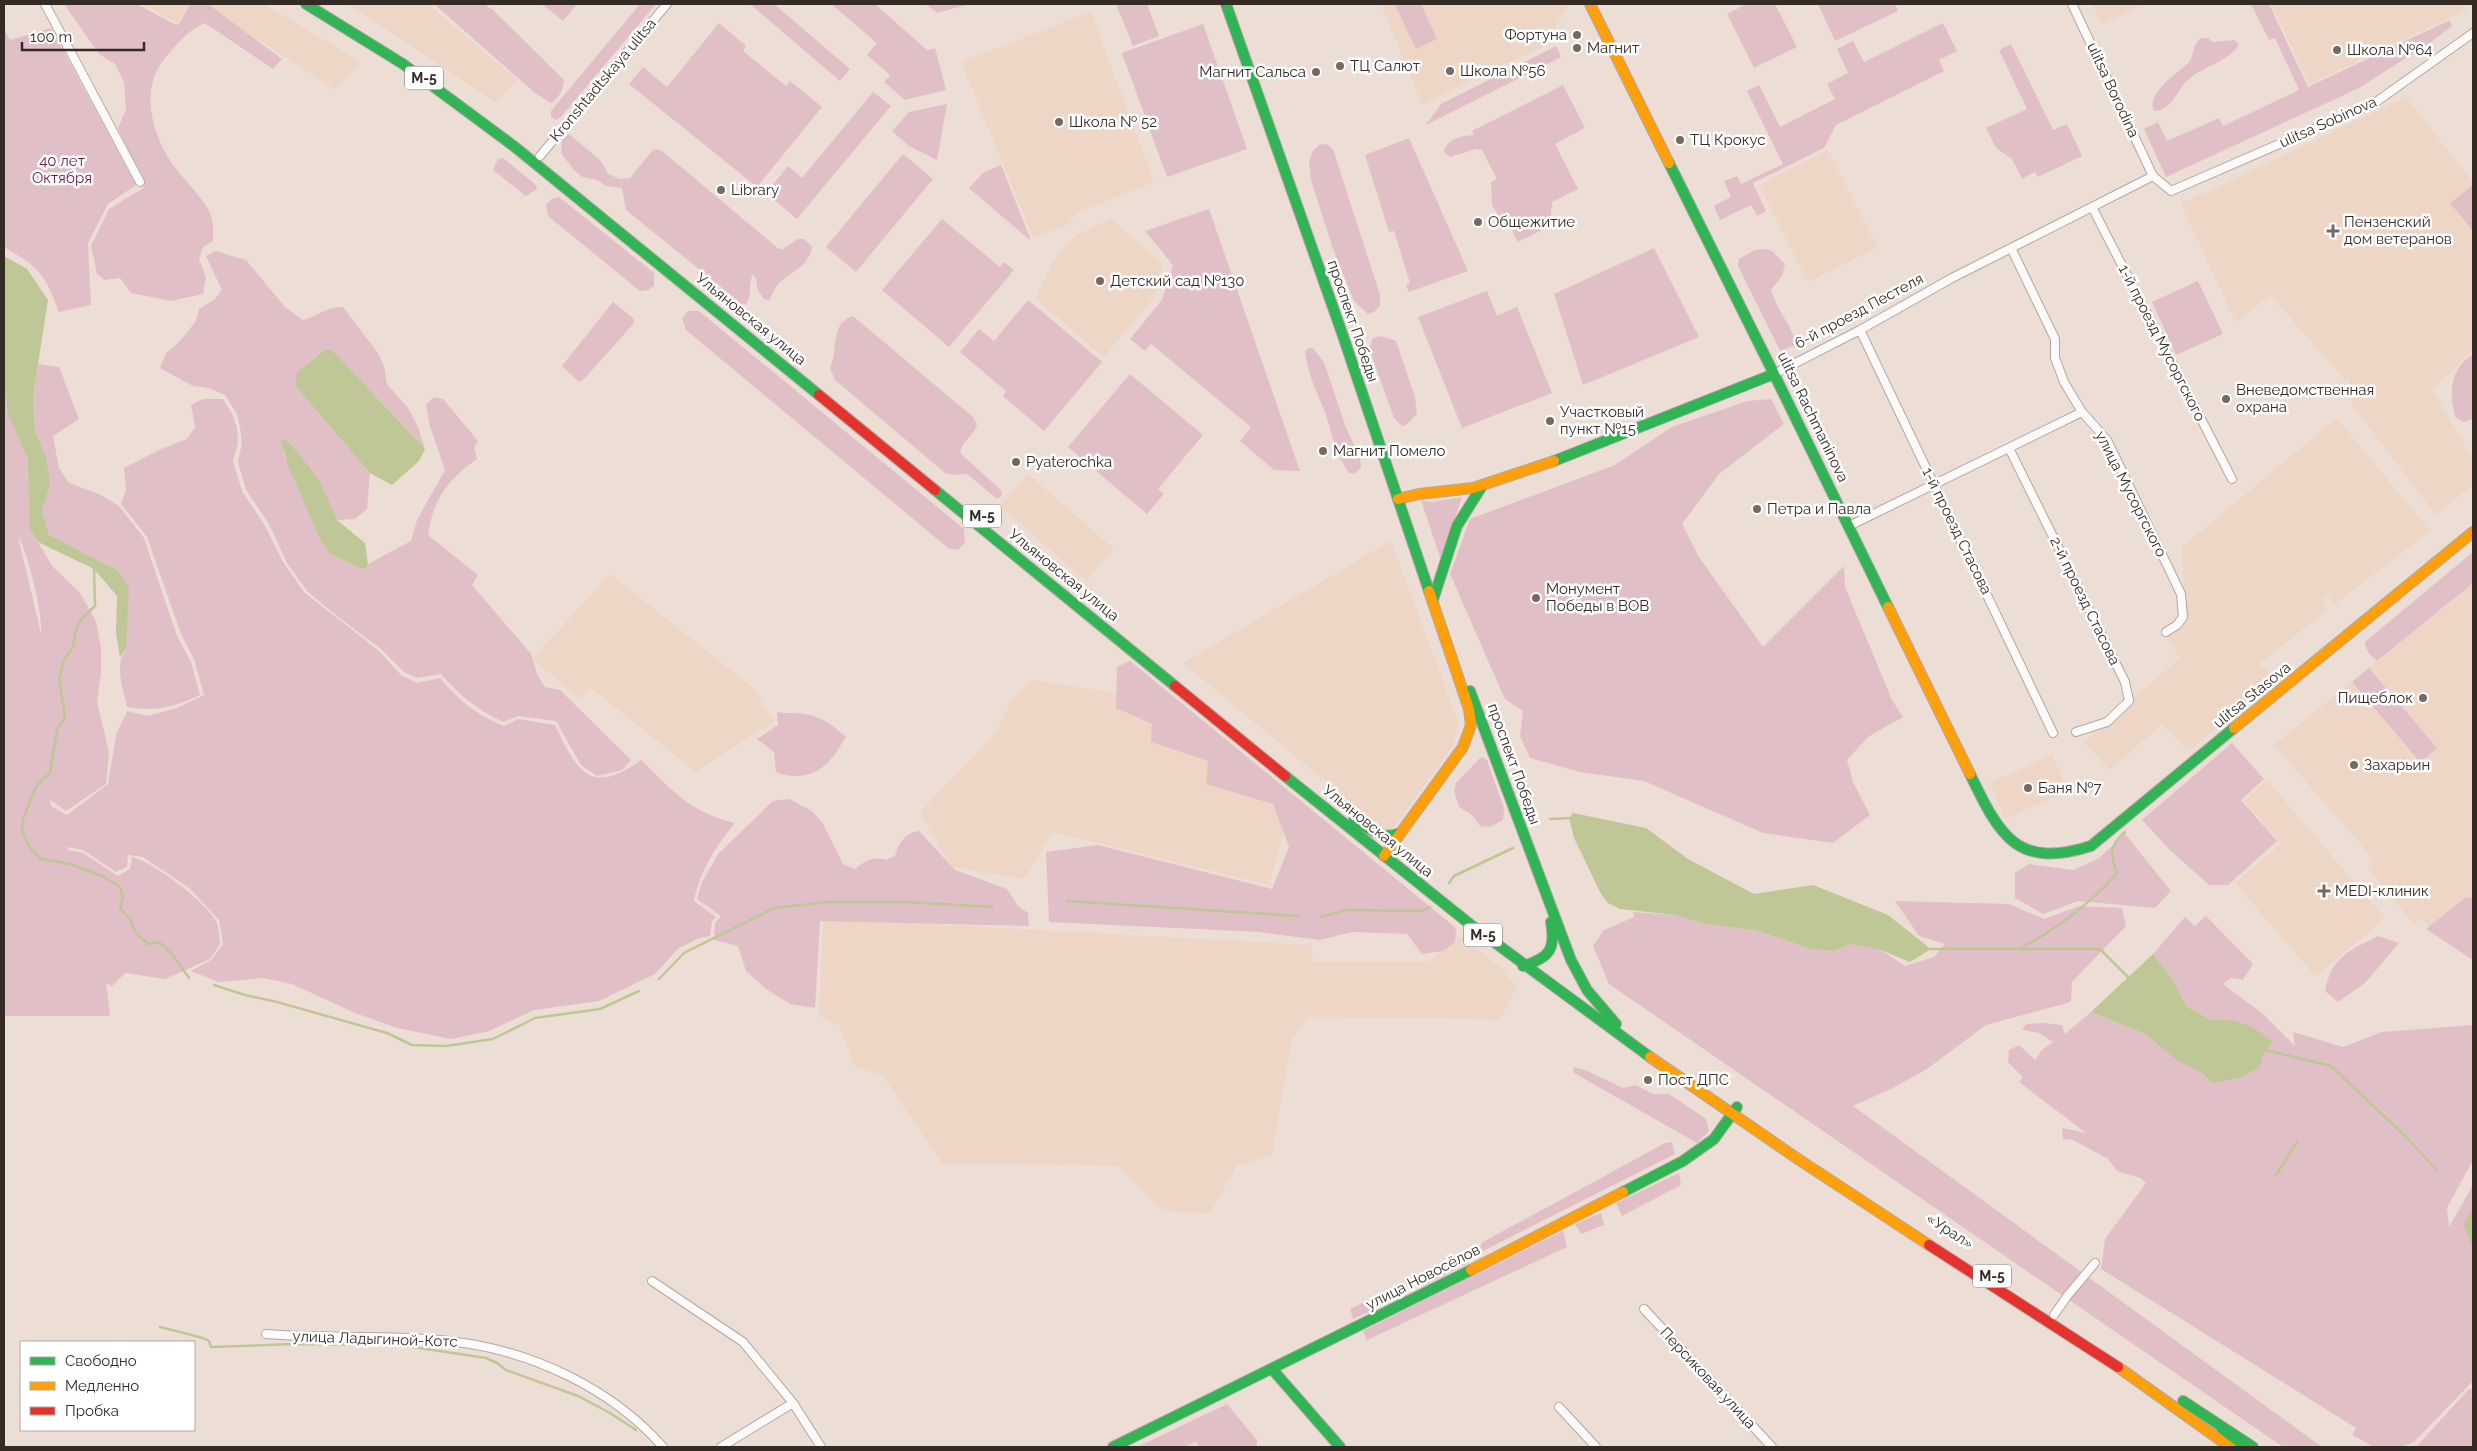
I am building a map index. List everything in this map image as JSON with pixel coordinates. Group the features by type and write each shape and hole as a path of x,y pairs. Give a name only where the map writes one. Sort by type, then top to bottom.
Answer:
{"main road":[{"name":"Ульяновская улица","path":"306,4 418,74 537,160 795,362 1354,820 1386,852 1711,1094"},
{"name":"Ульяновская улица","path":"323,4 429,72 1386,852 1523,966 1624,1040 1711,1094"},
{"name":"проспект Победы","path":"1226,4 1450,648 1470,716 1469,733 1457,757 1386,852"},
{"name":"ulitsa Rachmaninova","path":"1590,4 1992,819 2013,842 2039,854"},
{"name":"6-й проезд Пестеля","path":"1398,499 1408,495 1482,486 1581,450 1774,374"},
{"path":"1433,600 1457,526 1482,486"},
{"name":"ulitsa Stasova","path":"2039,854 2068,854 2091,846 2473,532"},
{"name":"проспект Победы","path":"1450,648 1477,706 1544,891 1578,975 1596,1001 1616,1024"},
{"path":"1457,757 1470,744 1480,740 1488,743 1493,749"},
{"path":"1354,820 1387,838 1401,832"},
{"name":"проспект Победы","path":"1534,963 1548,955 1553,941 1544,891"},
{"path":"1523,966 1534,963"},
{"name":"«Урал»","path":"1711,1094 2054,1315 2183,1401 2245,1447"},
{"name":"«Урал»","path":"1735,1110 1852,1195 2170,1402 2230,1447"},
{"name":"улица Новосёлов","path":"1113,1447 1272,1369 1683,1161 1709,1144 1735,1110"},
{"path":"1272,1369 1340,1447"},
{"path":"2183,1401 2253,1447"}],"street":[{"path":"45,4 140,182"},
{"name":"Kronshtadtskaya ulitsa","path":"537,160 667,4"},
{"name":"ulitsa Borodina","path":"2072,4 2153,176"},
{"name":"ulitsa Sobinova","path":"2153,176 2171,191 2376,102 2473,33"},
{"name":"6-й проезд Пестеля","path":"1774,374 1860,330 1952,278 2153,176"},
{"name":"1-й проезд Мусоргского","path":"2092,207 2232,479"},
{"name":"улица Мусоргского","path":"2011,248 2055,339 2055,358 2059,372 2082,412 2107,440 2181,594 2183,617 2177,625 2166,632"},
{"name":"1-й проезд Стасова","path":"1860,330 2053,733"},
{"path":"1849,526 2082,412"},
{"name":"2-й проезд Стасова","path":"2010,448 2125,682 2128,701 2106,722 2076,732"},
{"path":"2054,1315 2068,1295 2096,1263"},
{"path":"652,1281 743,1342 794,1404 820,1447"},
{"name":"Персиковая улица","path":"1644,1309 1772,1447"},
{"name":"улица Ладыгиной-Котс","path":"266,1334 448,1341 504,1352 552,1368 610,1399 645,1427 663,1447"},
{"path":"721,1447 794,1404"},
{"path":"1559,1407 1596,1447"}],"shaded area":[{"path":"142,4 189,4 178,23"},
{"path":"203,4 264,4 361,62 336,90"},
{"path":"349,4 428,4 517,80 496,103"},
{"name":"Школа №56","path":"1381,4 1567,4 1568,6 1543,46 1422,105"},
{"path":"2092,4 2146,4 2102,24"},
{"name":"Школа №64","path":"2271,4 2464,4 2467,10 2309,84"},
{"name":"Школа № 52","path":"1091,12 1154,182 1077,213 1068,225 1033,237 961,62"},
{"name":"Пензенский дом ветеранов","path":"2406,97 2473,182 2473,349 2432,390 2473,459 2473,485 2436,515 2352,405 2349,378 2346,381 2270,295 2236,323 2181,204"},
{"path":"1828,150 1877,247 1808,282 1759,185"},
{"name":"Детский сад №130","path":"1111,219 1163,265 1152,300 1104,357 1035,298 1053,261 1076,235"},
{"path":"4,256 27,269 48,300 33,396 35,432 46,457 50,485 42,511 49,535 117,570 129,588 126,648 120,657 116,633 117,596 94,569 38,542 29,528 28,460 8,415 4,385"},
{"path":"324,350 332,350 425,449 419,461 392,485 370,473 296,386 297,372"},
{"path":"2337,418 2430,531 2334,605 2328,594 2321,599 2326,611 2259,664 2276,677 2189,751 2162,724 2110,770 2083,742 2180,658 2166,636 2187,621 2181,548"},
{"path":"280,439 288,441 320,482 337,520 365,543 368,564 364,570 330,554 320,539 289,468"},
{"path":"1028,474 1114,549 1086,581 1000,506"},
{"path":"1391,541 1458,722 1453,746 1389,834 1183,663"},
{"path":"610,574 752,687 774,721 696,772 590,687 581,699 532,659"},
{"path":"2473,583 2473,956 2434,930 2421,918 2414,924 2367,868 2375,861 2274,745"},
{"path":"1032,680 1111,692 1290,811 1269,885 1053,832 1024,879 951,867 920,812 999,730 999,725 1012,699"},
{"path":"2052,755 2068,791 2005,819 1990,783"},
{"path":"2267,780 2385,918 2316,977 2235,883 2281,844 2244,801"},
{"path":"1573,813 1646,828 1688,859 1754,894 1813,885 1888,915 1931,949 1910,962 1881,950 1851,944 1834,951 1811,949 1755,930 1705,924 1675,915 1620,909 1608,903 1601,894 1574,838 1569,818"},
{"path":"823,918 1312,945 1313,962 1429,962 1457,937 1464,938 1499,966 1517,987 1500,1019 1307,1017 1292,1039 1272,1155 1237,1166 1209,1214 1163,1210 1118,1166 942,1163 884,1077 854,1065 839,1026 819,1016"},
{"path":"2153,954 2173,980 2187,1007 2212,1020 2230,1020 2251,1026 2273,1042 2263,1055 2259,1067 2242,1077 2213,1083 2199,1071 2179,1062 2145,1034 2091,1012"},
{"path":"2473,1207 2473,1249 2464,1225"}],"green space":[{"path":"64,4 137,4 176,25 179,24 190,4 208,4 282,59 273,69 205,23 188,34 165,58 157,70 151,96 151,110 158,137 171,162 200,198 212,218 213,241 203,247 199,259 206,277 203,294 171,301 131,293 120,278 104,280 97,274 91,246 109,209 145,187 118,128 126,110 124,82 115,64 99,54"},
{"path":"434,4 484,4 493,10 564,80 558,97 551,103 535,93"},
{"path":"542,4 577,4 563,21"},
{"path":"640,4 656,4 560,118 556,120 551,117 551,111"},
{"path":"750,4 774,4 850,69 840,81"},
{"path":"831,4 875,4 927,50 935,48 946,90 905,100 884,82 890,75 867,55 877,43"},
{"path":"926,4 970,4 937,13"},
{"path":"1116,4 1147,4 1159,36 1133,46"},
{"path":"1421,4 1437,39 1416,49 1395,5"},
{"path":"1747,4 1775,4 1797,47 1754,68 1727,14"},
{"path":"1818,4 1895,4 1898,11 1835,41"},
{"path":"2251,4 2269,4 2308,87 2450,20 2452,26 2431,42 2359,88 2166,177 2144,129 2158,122 2167,141 2219,118 2223,126 2299,90 2275,38 2269,40"},
{"path":"719,23 746,46 743,51 786,86 790,81 822,107 757,187 629,84 643,67 667,87"},
{"path":"1943,23 1957,51 1939,60 1944,71 1836,125 1824,148 1753,183 1766,211 1757,216 1751,205 1720,220 1714,206 1731,197 1724,181 1737,176 1741,184 1783,164 1747,91 1759,85 1780,127 1835,99 1827,84 1848,73 1837,49 1853,41 1864,62"},
{"path":"1203,24 1247,149 1167,177 1122,53"},
{"name":"40 лет Октября","path":"51,28 136,185 108,204 88,243 91,305 59,312 49,288 39,273 26,261 4,247 4,29 10,40"},
{"path":"2201,38 2208,38 2213,42 2235,40 2239,45 2228,56 2190,78 2166,107 2154,111 2154,98 2158,91 2189,62 2196,43"},
{"path":"2011,44 2053,130 2067,124 2082,156 2038,177 2035,172 2022,179 2012,159 1996,148 1986,128 2027,109 1999,50"},
{"path":"1556,46 1561,57 1426,125 1441,104"},
{"path":"1563,85 1585,128 1555,144 1578,189 1552,202 1550,226 1518,242 1505,217 1500,219 1492,205 1491,182 1497,179 1482,150 1476,149 1450,157 1444,152 1452,141 1460,137 1474,135 1472,131"},
{"path":"873,92 891,106 797,219 766,193 788,166 802,178"},
{"path":"947,104 937,160 909,146 892,131 909,112"},
{"path":"569,134 601,161 608,174 620,179 630,178 652,151 656,149 662,151 779,249 783,249 798,239 804,239 812,247 808,259 800,268 778,284 769,300 765,300 758,291 756,278 753,275 750,282 748,301 746,304 742,304 626,210 622,188 606,186 597,180 582,177 573,169 561,153 562,139"},
{"path":"1409,138 1468,271 1409,292 1406,285 1410,283 1394,231 1389,232 1365,155"},
{"path":"1327,144 1333,149 1380,295 1380,306 1374,312 1368,314 1354,301 1333,249 1311,180 1309,162 1313,151 1319,145"},
{"path":"903,154 933,179 856,272 826,247"},
{"path":"503,158 536,185 537,189 526,196 493,170 498,159"},
{"path":"1001,165 1031,241 969,188 983,173"},
{"path":"2473,187 2473,231 2450,203"},
{"path":"559,197 654,273 654,286 648,290 640,291 548,216 546,205 552,199"},
{"path":"1209,209 1300,471 1274,470 1240,441 1251,427 1151,344 1145,351 1130,339 1162,300 1173,265 1145,231"},
{"path":"942,219 1000,267 1004,262 1014,270 949,347 882,290"},
{"path":"1654,248 1699,337 1583,385 1554,294"},
{"path":"1766,249 1772,251 1785,264 1782,276 1771,290 1776,304 1795,339 1796,345 1780,351 1738,266 1739,259 1755,250"},
{"path":"216,251 246,260 285,307 303,320 333,308 343,307 378,353 384,366 387,384 408,408 418,427 425,449 332,350 323,350 297,372 297,386 370,473 367,509 355,519 337,520 307,464 288,441 283,452 302,498 330,554 364,570 368,564 411,541 417,520 445,470 429,423 426,405 434,397 443,399 478,441 474,448 477,459 458,474 443,491 430,522 428,535 478,575 472,585 531,654 537,674 545,687 560,690 631,760 622,770 597,776 581,765 556,721 518,716 503,722 469,701 441,674 417,678 404,672 381,649 308,592 287,563 269,524 246,490 238,462 242,443 240,427 237,414 225,395 209,388 193,386 160,368 166,353 180,341 196,321 199,309 214,300 222,290 206,256"},
{"path":"2198,281 2223,334 2176,355 2152,302"},
{"path":"1487,291 1497,316 1517,307 1552,393 1462,428 1418,317"},
{"path":"1028,300 1102,362 1044,431 1003,396 1006,391 960,352 979,329 994,341"},
{"path":"613,302 633,318 634,323 584,379 579,382 562,366"},
{"path":"688,311 699,311 964,529 965,542 958,550 948,548 686,330 682,318"},
{"path":"853,316 973,417 977,424 976,428 962,446 961,454 1001,490 1002,495 999,498 996,498 967,474 953,475 945,473 835,380 830,368 833,361 836,338 841,325 845,320"},
{"path":"1381,336 1396,341 1415,397 1417,414 1406,425 1402,426 1394,418 1369,348 1373,338"},
{"path":"1313,348 1324,362 1345,425 1360,458 1361,468 1354,474 1349,473 1336,448 1308,366 1305,351"},
{"path":"2473,354 2473,419 2464,422 2456,418 2453,409 2453,383 2460,367"},
{"path":"38,364 59,367 79,419 53,436 59,468 69,483 99,494 119,506 144,538 177,636 191,662 200,695 182,703 156,709 127,707 120,677 122,655 126,648 117,570 49,535 42,511 50,485 35,432 33,396"},
{"path":"1130,374 1203,435 1158,489 1164,494 1147,514 1068,447"},
{"path":"4,385 8,415 28,460 29,528 53,567 80,593 96,621 101,648 101,673 97,702 109,752 106,784 66,811 49,799 52,807 67,815 108,784 116,735 127,711 147,716 177,708 204,695 194,659 181,634 147,537 121,504 126,490 124,468 161,449 187,439 195,427 191,405 203,399 223,399 232,414 237,428 238,443 233,461 242,491 265,526 283,562 304,592 379,651 401,675 417,683 440,678 454,694 469,706 485,717 504,726 518,719 555,725 578,766 587,774 597,777 609,777 624,771 641,760 683,799 706,813 735,823 721,841 704,869 694,901 716,917 712,921 710,936 699,938 679,948 655,974 599,1001 534,1010 489,1031 451,1039 397,1028 355,1013 292,984 263,978 219,982 191,971 211,960 223,944 219,920 189,888 143,857 128,855 127,867 116,872 83,850 67,847 68,850 83,853 118,876 130,869 132,857 165,874 190,893 210,913 217,923 220,944 210,959 165,979 125,973 112,986 106,983 110,1016 4,1016","holes":["18,537 22,544 40,613 41,633"]},
{"path":"1771,399 1784,424 1719,474 1682,524 1699,557 1763,647 1844,566 1845,587 1892,700 1903,717 1868,737 1847,760 1853,782 1870,815 1833,843 1763,833 1644,781 1580,772 1530,758 1520,736 1523,711 1505,699 1450,574 1470,519 1615,465 1672,427 1747,401"},
{"path":"1462,497 1441,560 1421,500 1433,502"},
{"path":"2473,552 2473,583 2377,661 2372,657 2367,650 2365,642"},
{"path":"1130,661 1456,928 1455,942 1443,951 1422,954 1407,934 1352,932 1320,940 1259,932 1049,922 1046,852 1098,845 1272,889 1289,847 1273,804 1206,784 1208,761 1151,742 1152,724 1116,708 1117,667"},
{"path":"2369,668 2437,748 2420,762 2352,682"},
{"path":"777,712 811,715 832,725 846,737 830,760 813,773 801,776 788,776 776,772 774,752 757,739 778,725"},
{"path":"2232,743 2264,779 2241,800 2277,841 2228,885 2209,885 2170,850 2142,820"},
{"path":"1481,757 1487,760 1504,809 1503,820 1490,827 1480,826 1472,815 1459,807 1454,791 1456,783"},
{"path":"789,799 812,811 822,822 843,864 855,869 869,860 886,860 895,856 903,839 919,831 955,870 1007,889 1018,906 1028,913 1029,926 820,921 815,1008 790,1004 766,989 746,971 738,946 714,940 715,923 721,916 697,899 702,882 719,853 773,801"},
{"path":"2125,834 2171,891 2155,908 2078,901 2043,914 2015,898 2015,873 2029,864 2073,870 2099,858"},
{"path":"2465,898 2473,898 2473,960 2426,929"},
{"path":"1895,901 2009,904 2044,919 2079,906 2122,908 2126,926 2072,982 2071,1002 1986,1025 1927,1069 1891,1089 1853,1106 2322,1447 2283,1447 1609,984 1593,946 1604,930 1634,917 1633,912 1675,915 1705,924 1755,930 1811,949 1834,951 1851,944 1881,950 1905,966 1934,957 1945,944 1919,936"},
{"path":"2206,916 2253,964 2243,980 2231,978 2223,984 2263,1014 2295,1046 2293,1032 2343,1047 2382,1032 2473,1025 2473,1160 2447,1208 2449,1227 2473,1185 2473,1381 2414,1442 2401,1447 2374,1447 2352,1435 2356,1428 2101,1269 2105,1239 2146,1183 2141,1178 2117,1171 2108,1159 2073,1140 2063,1139 2062,1128 2086,1133 2019,1082 2023,1077 2008,1062 2009,1050 2019,1045 2035,1060 2042,1050 2053,1042 2039,1033 2022,1030 2026,1024 2062,1025 2065,1034 2091,1012 2145,1034 2179,1062 2199,1071 2213,1083 2258,1067 2263,1055 2273,1042 2230,1020 2212,1020 2187,1007 2173,980 2153,954 2185,917 2195,926"},
{"path":"2378,936 2399,943 2365,983 2338,1002 2325,991 2332,970 2343,956"},
{"path":"1573,1067 1585,1070 1623,1088 1635,1085 1653,1094 1669,1094 1706,1119 1709,1131 1697,1143 1574,1073"},
{"path":"1672,1142 1675,1154 1483,1251 1480,1247 1483,1242 1665,1143"},
{"path":"1679,1173 1681,1185 1622,1216 1616,1203"},
{"path":"1601,1213 1604,1225 1581,1234 1575,1224"},
{"path":"1563,1231 1567,1247 1367,1340 1363,1331"},
{"path":"1464,1252 1468,1263 1425,1285 1422,1278"},
{"path":"1403,1284 1409,1293 1353,1319 1350,1309"},
{"path":"2469,1389 2473,1389 2473,1447 2416,1447"},
{"path":"1227,1404 1257,1440 1257,1447 1199,1447 1196,1442 1184,1447 1137,1447"}],"waterway":[{"path":"94,569 95,606 81,619 75,633 73,647 64,660 59,678 65,718 57,730 50,773 36,786 23,819 22,830 30,848 41,859 70,864 102,876 120,887 123,898 120,908 131,920 135,932 148,944 159,942 172,954 189,978"},
{"path":"1550,819 1569,818"},
{"path":"2019,949 2071,916 2117,873 2112,851 2116,842 2125,832"},
{"path":"1449,883 1454,876 1513,848"},
{"path":"1067,901 1298,916"},
{"path":"659,979 684,953 774,908 829,902 903,902 993,907"},
{"path":"1322,917 1345,910 1422,911 1430,907"},
{"path":"1931,949 2100,949 2130,979"},
{"path":"214,985 387,1033 412,1045 446,1046 493,1039 535,1018 600,1009 639,991"},
{"path":"2265,1050 2331,1066 2404,1135 2436,1169"},
{"path":"2276,1175 2297,1142"},
{"path":"160,1327 203,1338 209,1341 211,1347 295,1344 399,1345 486,1358 506,1370 578,1396 610,1413 636,1430"}],"traffic: fast":[{"path":"306,4 403,64 515,147 819,395"},
{"path":"1226,4 1342,333 1429,591"},
{"path":"1669,163 1774,374"},
{"path":"1554,461 1774,374 1888,607"},
{"path":"1433,600 1457,526 1482,486"},
{"path":"935,490 1175,686"},
{"path":"1470,691 1571,960 1587,990 1616,1024"},
{"path":"1970,774 1991,814 2013,842 2027,850 2045,853 2065,852 2091,846 2234,728"},
{"path":"1285,776 1471,925 1650,1057"},
{"path":"1354,820 1382,835 1400,833"},
{"path":"1523,966 1539,960 1549,952 1552,940 1551,922"},
{"path":"1623,1192 1683,1161 1714,1139 1737,1107"},
{"path":"1113,1447 1471,1270"},
{"path":"1272,1369 1340,1447"},
{"path":"2183,1401 2253,1447"},
{"path":"2222,1429 2245,1447"}],"traffic: slow":[{"path":"1590,4 1669,163"},
{"path":"1398,499 1419,494 1473,488 1554,461"},
{"path":"2234,728 2473,532"},
{"path":"1384,856 1463,747 1471,725 1469,709 1429,591"},
{"path":"1888,607 1970,774"},
{"path":"1650,1057 1798,1159 1929,1245"},
{"path":"1471,1270 1623,1192"},
{"path":"2118,1367 2230,1447"}],"traffic: jam":[{"path":"819,395 935,490"},
{"path":"1175,686 1285,776"},
{"path":"1929,1245 2118,1367"}],"place":[{"name":"Фортуна","path":"1577,35"},
{"name":"Магнит","path":"1577,48"},
{"name":"Школа №64","path":"2337,50"},
{"name":"ТЦ Салют","path":"1340,66"},
{"name":"Школа №56","path":"1450,71"},
{"name":"Магнит Сальса","path":"1316,72"},
{"name":"Школа № 52","path":"1059,122"},
{"name":"ТЦ Крокус","path":"1680,140"},
{"name":"Library","path":"721,190"},
{"name":"Общежитие","path":"1478,222"},
{"name":"Пензенский дом ветеранов","path":"2333,231"},
{"name":"Детский сад №130","path":"1100,281"},
{"name":"Вневедомственная охрана","path":"2226,399"},
{"name":"Участковый пункт №15","path":"1550,421"},
{"name":"Магнит Помело","path":"1323,451"},
{"name":"Pyaterochka","path":"1016,462"},
{"name":"Петра и Павла","path":"1757,509"},
{"name":"Монумент Победы в ВОВ","path":"1536,598"},
{"name":"Пищеблок","path":"2423,698"},
{"name":"Захарьин","path":"2354,765"},
{"name":"Баня №7","path":"2028,788"},
{"name":"MEDI-клиник","path":"2324,891"},
{"name":"Пост ДПС","path":"1648,1080"}]}
